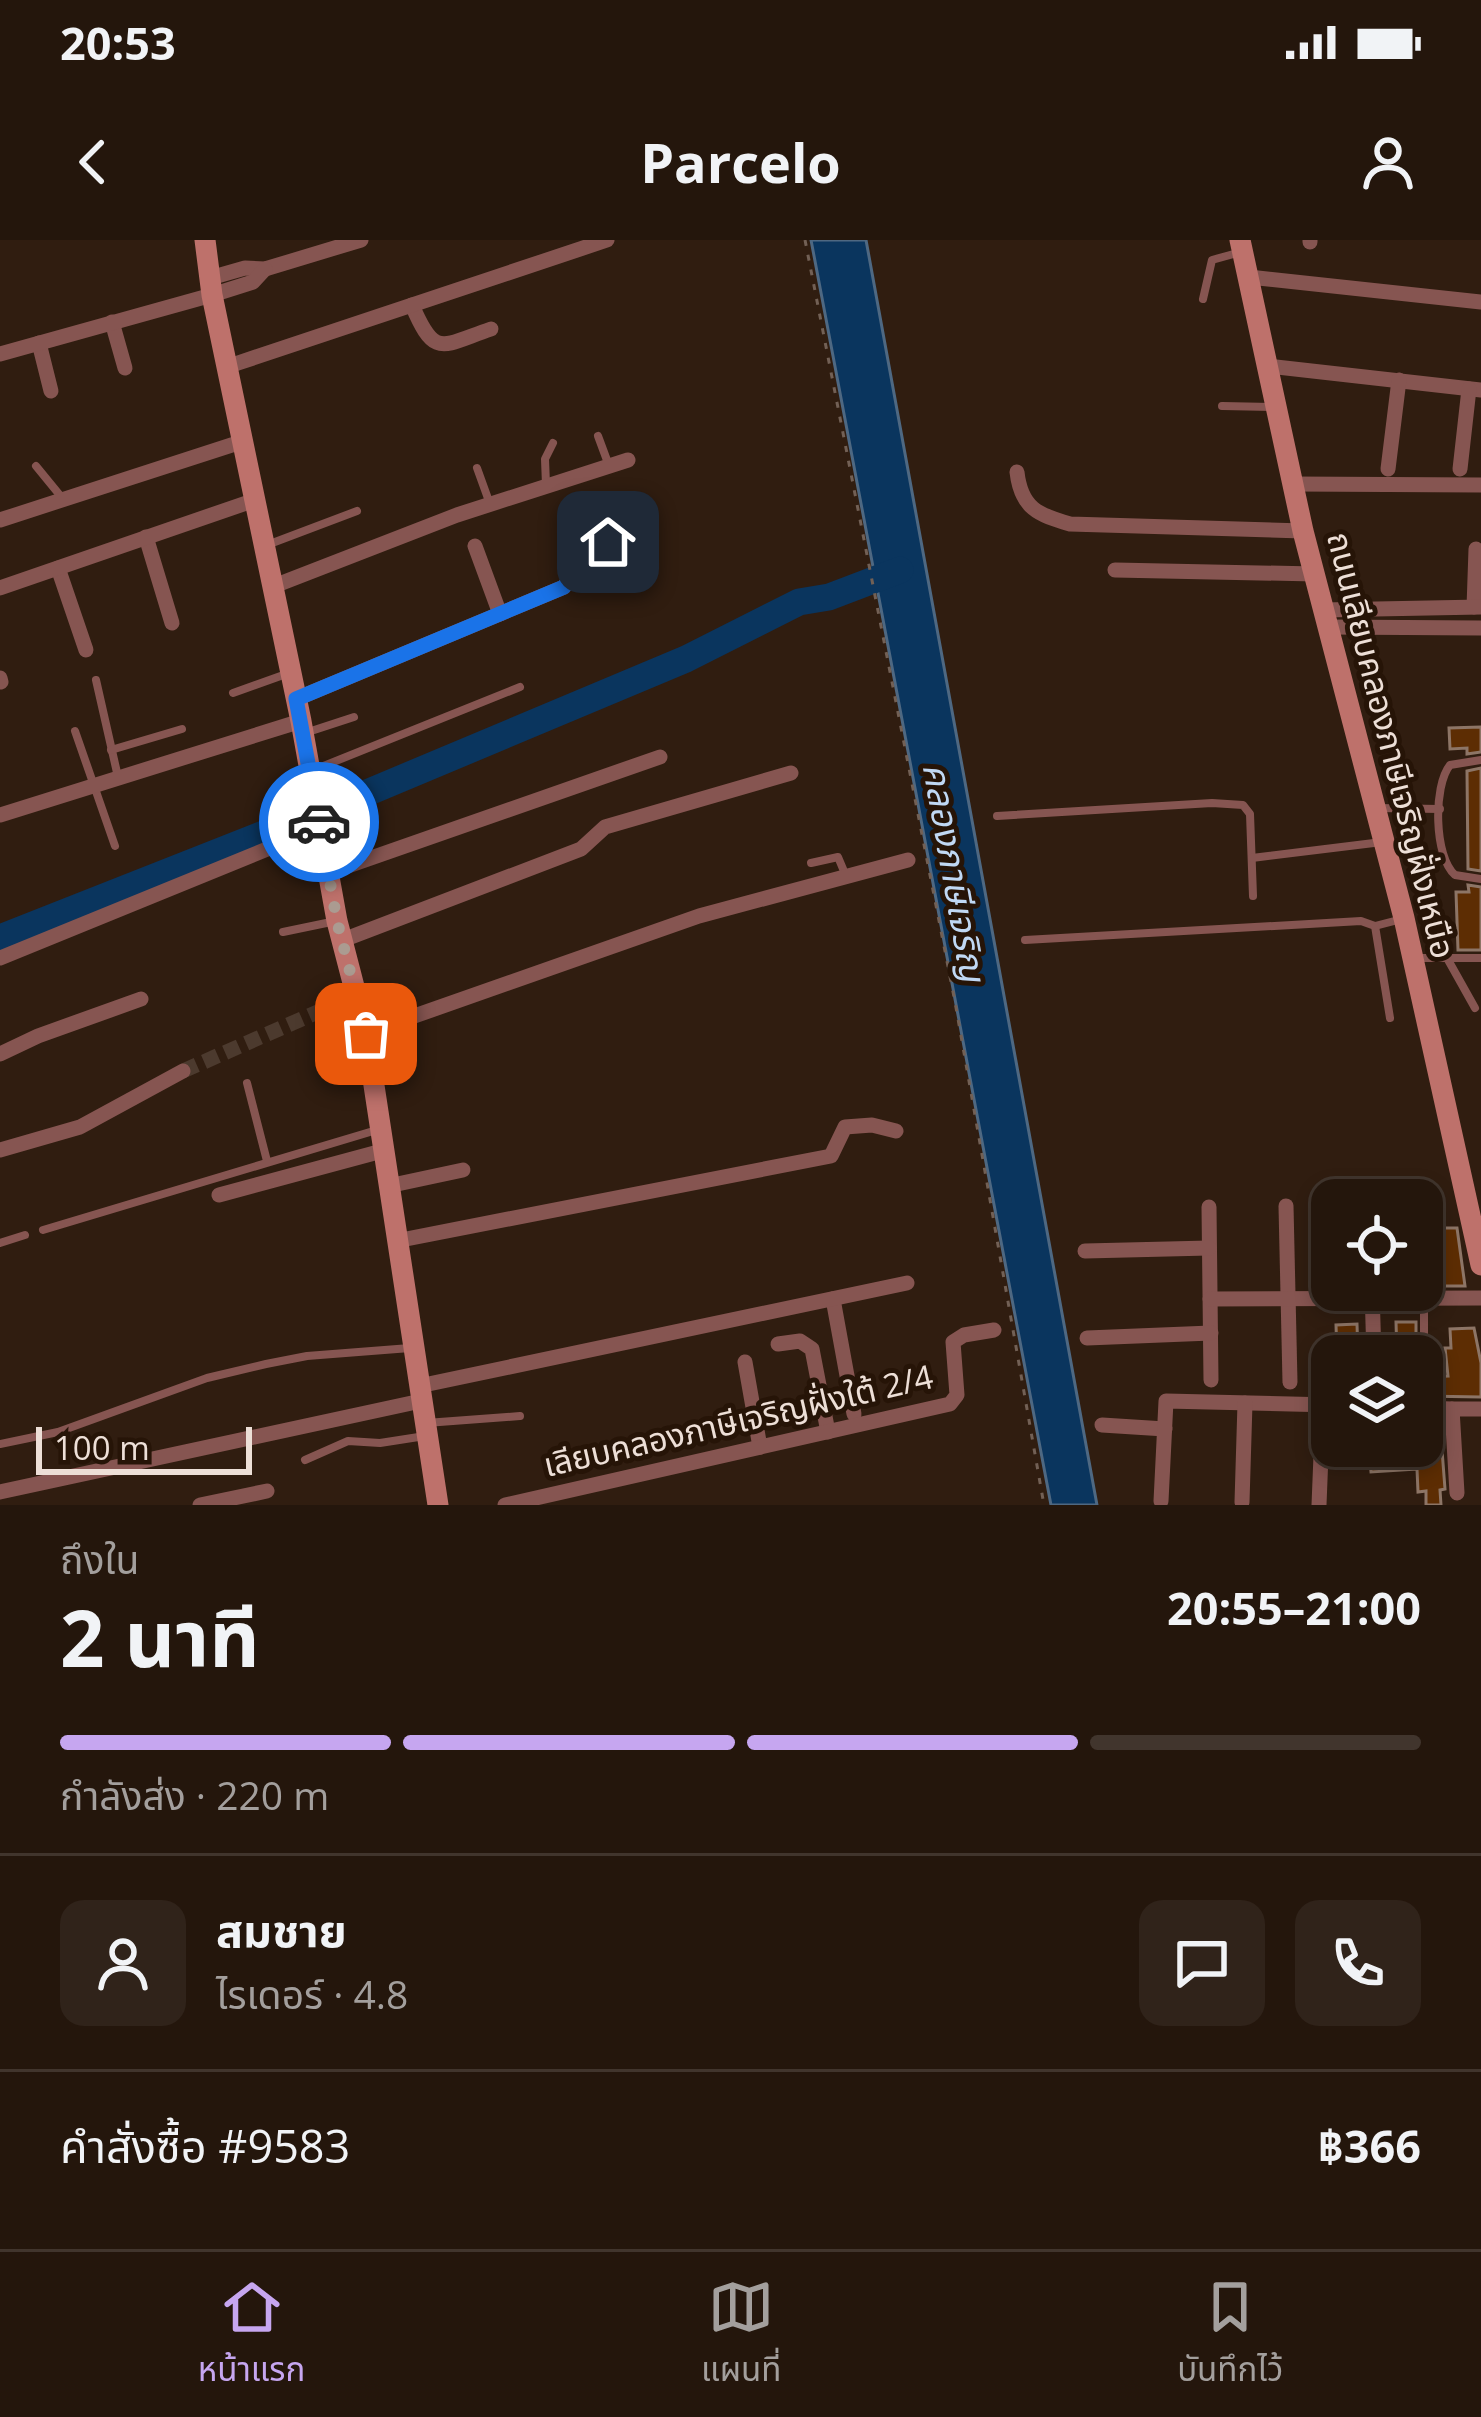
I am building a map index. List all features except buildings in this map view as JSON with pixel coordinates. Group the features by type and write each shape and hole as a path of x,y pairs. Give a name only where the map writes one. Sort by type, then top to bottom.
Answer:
{"street":[{"path":"205,240 340,930 348,998 366,1034 438,1505"},
{"path":"0,355 211,287 245,268 265,269 361,240"},
{"path":"229,366 607,240"},
{"name":"ถนนเลียบคลองภาษีเจริญฝั่งเหนือ","path":"1242,246 1303,531 1404,918 1480,1257"},
{"path":"1249,277 1481,302"},
{"path":"412,305 426,338 433,343 447,344 491,329"},
{"path":"112,322 125,368"},
{"path":"39,343 51,391"},
{"path":"1268,366 1475,390 1460,469"},
{"path":"1388,469 1399,380"},
{"path":"0,520 244,441"},
{"path":"274,586 546,484 628,460"},
{"path":"1017,472 1019,490 1035,513 1070,524 1303,531"},
{"path":"1293,484 1481,484"},
{"path":"0,588 256,500"},
{"path":"0,815 300,718 500,614 564,587 608,542 647,530"},
{"path":"146,537 172,622"},
{"path":"475,546 500,614"},
{"path":"1325,619 1478,607 1475,549"},
{"path":"58,568 86,650"},
{"path":"1115,570 1315,574"},
{"path":"1325,619 1481,628"},
{"path":"328,873 660,757"},
{"path":"340,930 581,848 605,827 791,772"},
{"path":"0,958 319,819"},
{"path":"366,1034 699,916 908,860"},
{"path":"0,1054 141,999"},
{"path":"0,1150 80,1127 183,1072"},
{"path":"396,1241 831,1156 845,1127 872,1125 896,1131"},
{"path":"219,1195 381,1140"},
{"path":"388,1186 463,1170"},
{"path":"1286,1206 1290,1382"},
{"path":"1209,1207 1211,1380"},
{"path":"1085,1251 1210,1248"},
{"path":"0,1492 423,1412 907,1283"},
{"path":"1210,1299 1311,1297"},
{"path":"1443,1297 1481,1298"},
{"path":"833,1300 854,1414"},
{"name":"เลียบคลองภาษีเจริญฝั่งใต้ 2/4","path":"505,1505 950,1404 957,1395 952,1342 994,1330"},
{"path":"1087,1338 1211,1333"},
{"path":"778,1344 800,1341 812,1349 828,1432"},
{"path":"745,1362 760,1447"},
{"path":"1161,1502 1166,1401 1311,1405"},
{"path":"1241,1502 1245,1403"},
{"path":"1443,1409 1481,1409"},
{"path":"1452,1409 1457,1492"},
{"path":"1102,1425 1165,1429"},
{"path":"1319,1505 1322,1467"},
{"path":"200,1505 267,1491"}],"lane":[{"path":"1203,299 1212,260 1242,246"},
{"path":"1222,406 1276,407"},
{"path":"598,436 608,463"},
{"path":"546,484 545,459 553,443"},
{"path":"36,466 64,500"},
{"path":"477,468 490,504"},
{"path":"265,545 357,511"},
{"path":"233,693 290,673"},
{"path":"96,680 118,778"},
{"path":"310,772 520,687"},
{"path":"300,718 354,717"},
{"path":"112,750 182,729"},
{"path":"75,731 115,846"},
{"path":"1481,760 1450,764 1439,788 1442,857 1447,868 1456,875 1481,879"},
{"path":"998,816 1243,805 1250,814 1253,896"},
{"path":"1375,808 1440,808"},
{"path":"1252,858 1384,842"},
{"path":"811,863 838,857 846,878"},
{"path":"1025,940 1350,919 1375,926 1404,918"},
{"path":"1375,926 1390,1018"},
{"path":"284,932 340,930"},
{"path":"1447,956 1474,1008"},
{"path":"1413,958 1481,958"},
{"path":"247,1083 267,1161"},
{"path":"43,1230 267,1161 381,1140"},
{"path":"0,1243 26,1235"},
{"path":"0,1444 58,1432 207,1378 266,1364 412,1348"},
{"path":"305,1460 348,1442 380,1443 423,1412 520,1416"}],"path":[{"path":"805,240 955,1002 1045,1505"}],"water":[{"name":"คลองภาษีเจริญ","path":"811,240 866,240 1097,1505 1051,1505"}],"waterway":[{"path":"0,938 350,800 686,659 799,602 829,597 900,570"}],"tunnel":[{"path":"183,1071 338,1003"}],"way so far":[{"path":"319,822 337,921 366,1034"}],"route":[{"path":"319,822 296,699 564,587 608,542"}]}
